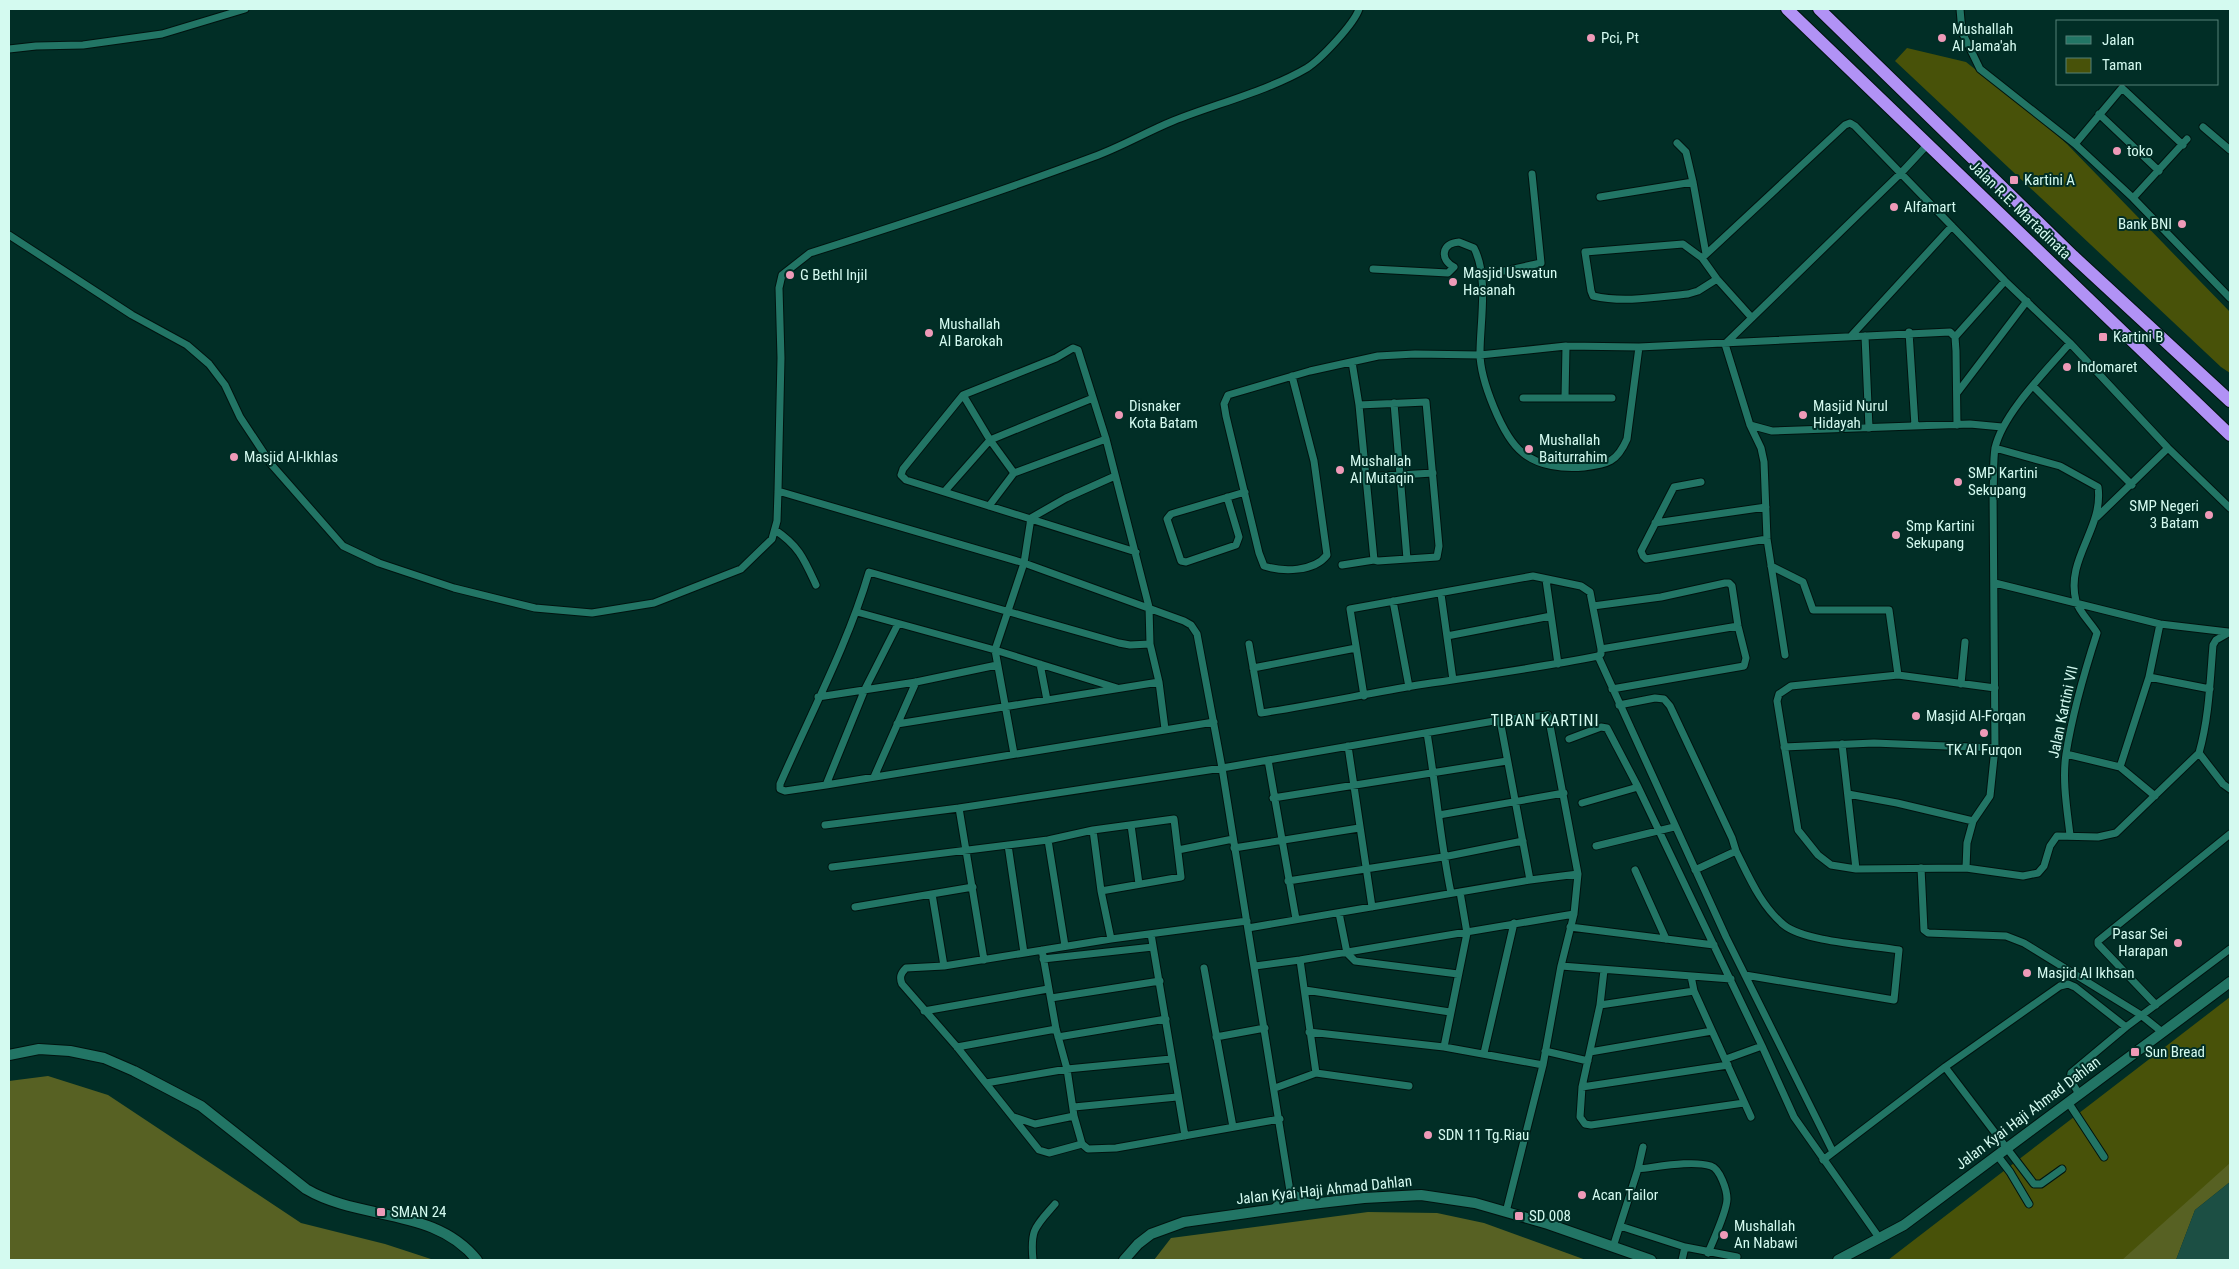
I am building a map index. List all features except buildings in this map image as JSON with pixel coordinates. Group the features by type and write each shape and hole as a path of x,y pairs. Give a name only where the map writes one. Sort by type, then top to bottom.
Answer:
{"highway":[{"name":"Jalan R.E. Martadinata","path":"1787,9 2230,435"},
{"name":"Jalan R.E. Martadinata","path":"1819,9 2073,256 2230,401"},
{"path":"2060,271 2073,256"}],"main road":[{"name":"Jalan Kyai Haji Ahmad Dahlan","path":"1838,1260 1904,1225 2230,982"},
{"path":"9,1055 39,1050 70,1051 104,1058 201,1106 306,1189 322,1199 403,1217 440,1229 470,1252 477,1260"},
{"name":"Jalan Kyai Haji Ahmad Dahlan","path":"1124,1260 1138,1244 1151,1234 1168,1227 1311,1204 1364,1198 1421,1195 1457,1199 1506,1212 1548,1224 1651,1260"}],"street":[{"path":"9,49 36,46 83,45 162,34 245,9"},
{"path":"9,236 132,314 187,345 209,364 225,386 240,417 271,464 343,546 379,563 454,588 535,608 592,613 654,603 741,569 772,539 775,530 778,492 781,358 779,288 782,275 794,264 810,253 922,217 1095,156 1173,121 1291,75 1308,67 1334,42 1356,17 1359,9"},
{"path":"1960,9 1962,32 1980,69 2075,144 2133,198 2230,298"},
{"path":"2075,144 2122,88 2185,142 2133,198"},
{"path":"2100,114 2158,170"},
{"path":"1704,256 1845,125 1850,123 1902,172 2026,302 2070,343 2168,448 2230,508"},
{"path":"2203,127 2230,150"},
{"path":"1677,143 1686,152 1704,256 1717,279 1752,318"},
{"path":"1725,344 1902,172 1928,144"},
{"path":"1480,276 1541,263 1532,174"},
{"path":"1600,197 1692,182"},
{"path":"1850,336 1952,226"},
{"path":"1372,269 1448,273 1454,267 1445,260 1444,250 1448,245 1459,242 1474,248 1480,276 1483,314 1480,355 1486,388 1497,414 1521,452 1541,462 1568,469 1597,466 1613,461 1622,452 1627,438 1639,347"},
{"path":"1704,256 1683,244 1585,252 1593,296 1622,299 1688,294 1698,291 1717,279"},
{"path":"1955,337 2005,280"},
{"path":"1957,393 2026,302"},
{"path":"1909,332 1915,426"},
{"path":"1292,376 1314,461 1326,541 1326,555 1321,562 1304,568 1280,569 1264,566 1259,553 1224,404 1228,394 1292,376 1378,356 1415,354 1480,355 1566,346 1639,347 1725,344 1909,332 1950,332 1955,337 1957,425"},
{"path":"1865,336 1869,428"},
{"path":"1966,868 1967,843 1973,821 1990,796 1995,748 1993,490 1995,448 2002,427 2033,386 2070,343"},
{"path":"1725,344 1750,425 1761,448 1764,462 1767,539 1785,655"},
{"path":"1565,398 1566,346"},
{"path":"1136,552 906,480 901,475 903,469 963,395 1056,358 1073,348 1078,350 1106,439 1136,552 1149,607 1150,644 1159,682 1165,729"},
{"path":"1352,362 1374,560"},
{"path":"2033,386 2132,485"},
{"path":"963,395 990,440 1014,473"},
{"path":"944,491 990,440 1093,398"},
{"path":"1523,398 1612,398"},
{"path":"1342,566 1374,560 1437,557 1439,553 1426,402 1358,405"},
{"path":"1394,403 1407,559"},
{"path":"1750,425 1772,431 1970,424 2002,427"},
{"path":"989,506 1014,473 1106,439"},
{"path":"1995,448 2060,466 2090,480 2098,487 2100,495 2097,517 2080,554 2074,581 2076,602"},
{"path":"2097,517 2168,448"},
{"path":"1366,477 1433,473"},
{"path":"1031,518 1066,498 1115,476"},
{"path":"1701,482 1674,488 1641,551 1646,559 1767,539"},
{"path":"778,492 1024,564 1149,607 1191,625 1197,634 1214,722 1275,1088 1290,1191"},
{"path":"1227,497 1239,537 1236,545 1186,562 1180,561 1168,517 1227,497 1245,492"},
{"path":"1655,523 1766,507"},
{"path":"1014,754 997,665 996,650 1024,564 1031,518"},
{"path":"775,530 790,540 801,553 816,584"},
{"path":"1771,566 1803,582 1813,610 1889,610 1898,674"},
{"path":"1150,644 1130,645 1120,643 869,572 857,612 780,784 780,789 785,791 826,785 1214,722"},
{"path":"1249,644 1261,714 1364,696 1409,687 1598,656 1601,654 1601,649 1590,592 1587,588 1533,576 1350,609 1364,696"},
{"path":"1546,580 1558,664"},
{"path":"1593,606 1729,583 1746,658 1744,666 1612,689"},
{"path":"1995,583 2160,624 2229,632"},
{"path":"1441,594 1453,680"},
{"path":"1394,601 1409,687"},
{"name":"Jalan Kartini VII","path":"2070,835 2065,788 2066,754 2087,664 2097,633 2076,602"},
{"path":"857,612 996,650 1116,688"},
{"path":"1447,636 1551,616"},
{"path":"826,785 866,689 898,624"},
{"path":"2120,768 2149,678 2160,624"},
{"path":"1601,649 1738,626"},
{"path":"1996,688 1898,674 1791,686 1779,694 1777,701 1798,830 1818,855 1831,866 1856,869 1966,868 2023,876 2038,873 2044,866 2050,846 2057,836 2098,837 2116,833 2199,753 2203,739 2210,689 2213,646 2216,640 2229,632"},
{"path":"1961,684 1965,642"},
{"path":"1253,668 1356,648"},
{"path":"1598,656 1674,827 1833,1152"},
{"path":"1040,664 1047,700"},
{"path":"818,697 916,682 997,665"},
{"path":"2149,678 2210,689"},
{"path":"874,777 916,682"},
{"path":"897,724 1159,682"},
{"path":"1619,705 1664,698 1670,706 1732,838 1736,851 1760,898 1784,925 1800,935 1899,950 1894,1000 1745,975"},
{"path":"825,825 959,808 1222,768 1500,720 1548,715 1578,874 1574,914 1561,966 1543,1065 1506,1212"},
{"path":"1500,720 1530,880"},
{"path":"1569,738 1601,727 1607,728 1638,787 1731,979 1794,1116 1880,1239"},
{"path":"1426,733 1434,774 1443,857 1451,894"},
{"path":"1784,747 1842,744 1995,748"},
{"path":"1842,744 1856,869"},
{"path":"1348,746 1372,907"},
{"path":"2199,753 2223,784 2230,789"},
{"path":"2066,754 2120,768 2155,796"},
{"path":"1268,760 1273,798 1296,919"},
{"path":"1273,798 1354,787 1508,761"},
{"path":"1582,803 1638,787"},
{"path":"1439,815 1564,793"},
{"path":"1848,794 1897,802 1973,821"},
{"path":"959,808 984,960"},
{"path":"832,867 1048,840 1093,830 1174,819 1180,877 1101,891"},
{"path":"1131,825 1139,884"},
{"path":"1596,846 1674,827"},
{"path":"1234,848 1359,828"},
{"path":"1093,830 1101,891 1111,939"},
{"path":"2156,1005 2098,942 2230,834"},
{"path":"1178,850 1233,838"},
{"path":"1048,840 1065,946"},
{"path":"1288,881 1443,857 1523,841"},
{"path":"1008,845 1024,953"},
{"path":"1695,870 1736,851"},
{"path":"1921,868 1924,930 1928,933 2006,936 2024,943 2141,1015 2162,1032"},
{"path":"1635,870 1666,939"},
{"path":"1082,1144 1048,1153 1039,1150 986,1083 902,984 901,975 906,968 944,966 1111,939 1339,913 1530,880 1578,874"},
{"path":"855,907 973,887"},
{"path":"1444,1047 1467,933 1460,892"},
{"path":"932,894 944,966"},
{"path":"1339,913 1347,953 1355,961 1458,974"},
{"path":"1255,966 1347,953 1574,914"},
{"path":"1484,1054 1514,924"},
{"path":"1570,927 1714,944"},
{"path":"1151,934 1184,1136"},
{"path":"1043,959 1153,947"},
{"path":"2080,1094 2070,1079 2071,1073 2141,1015 2230,949"},
{"path":"1042,950 1056,1029 1067,1069 1074,1116 1082,1144 1088,1149 1100,1150 1280,1119"},
{"path":"1300,960 1316,1073"},
{"path":"1561,966 1731,979"},
{"path":"1204,968 1233,1127"},
{"path":"1604,970 1600,1004 1582,1087 1580,1117 1582,1121 1591,1125 1744,1103"},
{"path":"1692,976 1694,991 1751,1117"},
{"path":"1051,998 1160,981"},
{"path":"1823,1160 1945,1067 2060,986 2068,984 2075,987 2126,1027"},
{"path":"924,1011 1048,988"},
{"path":"1304,990 1450,1012"},
{"path":"1600,1004 1694,991"},
{"path":"1058,1037 1166,1019"},
{"path":"1216,1037 1265,1028"},
{"path":"956,1047 1056,1029"},
{"path":"1590,1052 1712,1031"},
{"path":"1309,1032 1444,1047 1543,1065"},
{"path":"1582,1087 1727,1062 1762,1046"},
{"path":"1545,1051 1588,1061"},
{"path":"986,1083 1067,1069 1171,1060"},
{"path":"1945,1067 2034,1184 2041,1184 2062,1170"},
{"path":"1275,1088 1316,1073 1409,1086"},
{"path":"1074,1107 1177,1097"},
{"path":"2068,1102 2104,1157"},
{"path":"1010,1114 1017,1119 1035,1124 1074,1116"},
{"path":"1613,1247 1638,1169 1643,1147"},
{"path":"1996,1155 2010,1172 2029,1204"},
{"path":"1638,1169 1692,1165 1712,1167 1717,1170 1725,1189 1727,1201 1708,1253"},
{"path":"1290,1191 1311,1204"},
{"path":"1273,1209 1290,1191"},
{"path":"1033,1260 1031,1241 1033,1234 1039,1223 1055,1204"},
{"path":"1620,1226 1685,1247 1737,1258"},
{"path":"1682,1260 1685,1247"}],"green space":[{"path":"1907,48 1966,62 2067,144 2230,312 2230,373 2221,367 1895,61"},
{"path":"2230,997 2230,1179 2124,1260 1888,1260"},
{"path":"48,1076 108,1095 301,1223 385,1244 434,1260 9,1260 9,1081"},
{"path":"2230,1163 2230,1182 2195,1210 2176,1260 2122,1260"},
{"path":"1368,1212 1437,1213 1484,1223 1586,1260 1154,1260 1171,1238"}],"shaded area":[{"path":"2230,1182 2230,1260 2176,1260 2195,1210"}],"place":[{"name":"Pci, Pt","path":"1591,38"},
{"name":"Mushallah Al Jama'ah","path":"1942,38"},
{"name":"toko","path":"2117,151"},
{"name":"Kartini A","path":"2014,180"},
{"name":"Alfamart","path":"1894,207"},
{"name":"Bank BNI","path":"2182,224"},
{"name":"G Bethl Injil","path":"790,275"},
{"name":"Masjid Uswatun Hasanah","path":"1453,282"},
{"name":"Mushallah Al Barokah","path":"929,333"},
{"name":"Kartini B","path":"2103,337"},
{"name":"Indomaret","path":"2067,367"},
{"name":"Disnaker Kota Batam","path":"1119,415"},
{"name":"Masjid Nurul Hidayah","path":"1803,415"},
{"name":"Mushallah Baiturrahim","path":"1529,449"},
{"name":"Masjid Al-Ikhlas","path":"234,457"},
{"name":"Mushallah Al Mutaqin","path":"1340,470"},
{"name":"SMP Kartini Sekupang","path":"1958,482"},
{"name":"SMP Negeri 3 Batam","path":"2209,515"},
{"name":"Smp Kartini Sekupang","path":"1896,535"},
{"name":"Masjid Al-Forqan","path":"1916,716"},
{"name":"TK Al Furqon","path":"1984,733"},
{"name":"Pasar Sei Harapan","path":"2178,943"},
{"name":"Masjid Al Ikhsan","path":"2027,973"},
{"name":"Sun Bread","path":"2135,1052"},
{"name":"SDN 11 Tg.Riau","path":"1428,1135"},
{"name":"Acan Tailor","path":"1582,1195"},
{"name":"SMAN 24","path":"381,1212"},
{"name":"SD 008","path":"1519,1216"},
{"name":"Mushallah An Nabawi","path":"1724,1235"}],"district":[{"name":"TIBAN KARTINI","path":"1545,720"}]}
